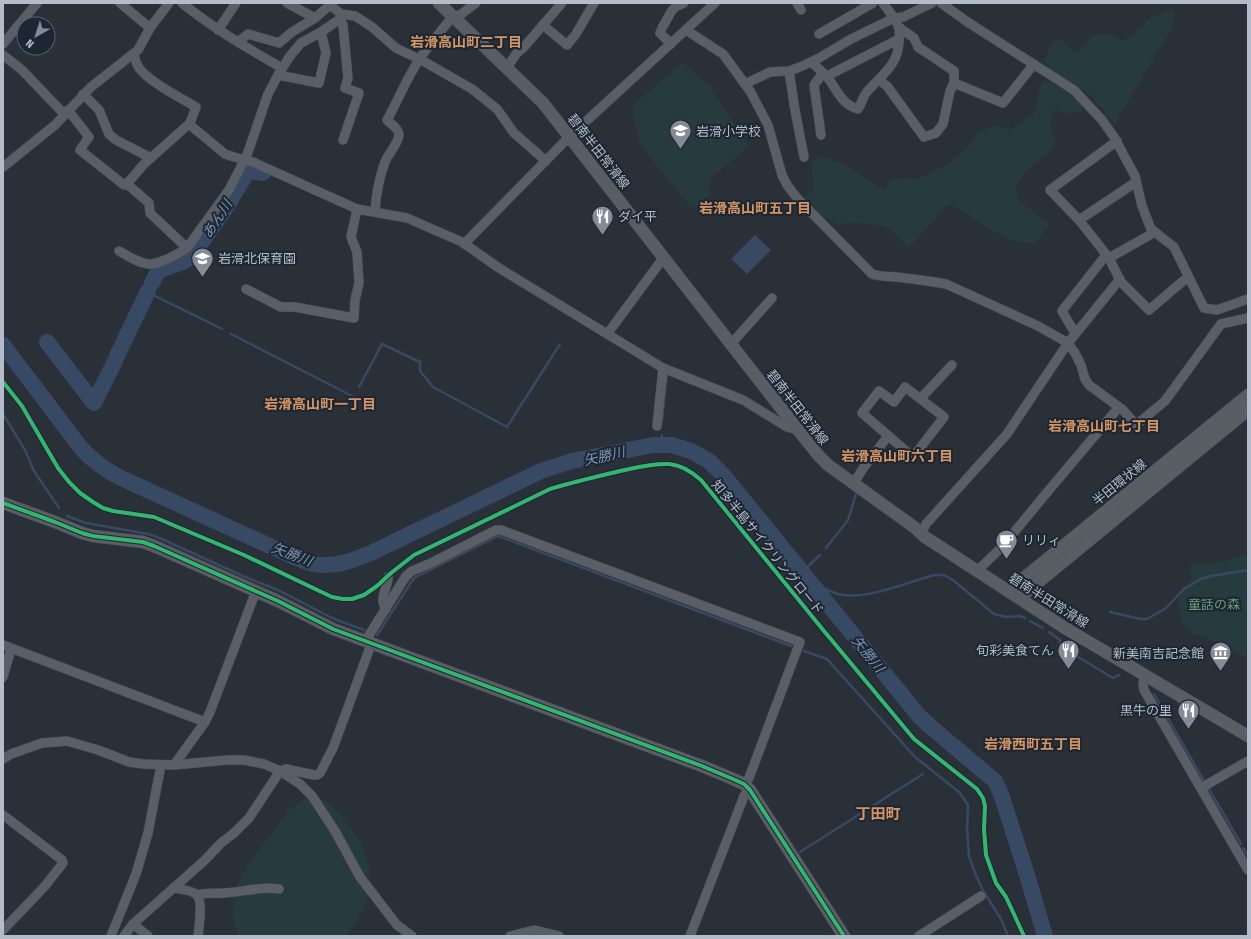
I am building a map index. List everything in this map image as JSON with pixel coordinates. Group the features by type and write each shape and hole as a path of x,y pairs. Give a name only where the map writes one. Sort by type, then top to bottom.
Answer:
{"main road":[{"name":"碧南半田常滑線","path":"439,3 543,103 823,460 853,484 921,533 1008,592 1020,598 1065,628 1248,736"},
{"name":"半田環状線","path":"1008,592 1248,395"},
{"name":"半田環状線","path":"1020,598 1248,410"},
{"path":"3,503 82,533 93,536 143,542 154,546 256,591 333,629 369,641 694,764 747,787 844,936"}],"street":[{"path":"3,44 37,3"},
{"path":"120,3 150,28"},
{"path":"3,167 55,125 91,87 134,54 168,3"},
{"path":"182,3 218,30 280,71 319,83 326,53 321,32"},
{"path":"218,30 236,3"},
{"path":"287,3 315,18"},
{"path":"375,212 382,173 386,160 396,144 399,135 396,128 387,120 419,60 453,16 460,15 476,3"},
{"path":"507,68 516,54 543,25 561,4 560,3"},
{"path":"543,25 567,45 576,34 594,3"},
{"path":"670,44 660,33 675,7 684,3"},
{"path":"464,244 570,136 715,3"},
{"path":"819,34 873,3"},
{"path":"880,80 887,86 924,137 936,133 943,124 950,91 954,83 954,71 918,47 914,38 900,28 883,3"},
{"path":"745,84 770,72 789,71 811,62 851,39 894,18 903,17 932,3"},
{"path":"941,3 969,23 1074,90 1102,120 1116,141 1135,176 1142,206 1151,229 1174,247 1204,308 1217,310 1248,299"},
{"path":"238,42 248,34 278,43 292,32 315,18 330,4 340,17 343,25 348,78 345,88 359,93 343,140"},
{"path":"118,251 140,262 151,264 168,258 187,248 229,190 245,160 268,94 280,71 301,43 321,32 340,17 355,16 372,28 391,45 472,89 497,109 514,133 546,161"},
{"path":"811,62 825,75 844,101 851,107 858,110 861,106 864,95 880,80 895,62 899,46 900,28"},
{"path":"686,30 723,54 750,91 768,125 782,175 788,185 797,198 872,274 881,277 932,281 946,284 1038,326 1068,343 1075,353 1085,379 1089,385 1123,410 1136,425 1165,401 1221,324 1248,318"},
{"path":"822,136 814,85 825,75 900,39"},
{"path":"127,184 143,165 190,123 196,107 140,70 136,63 134,54"},
{"path":"3,55 22,70 66,112 88,137 80,150 124,185 127,184 146,199 149,203 150,213 187,248"},
{"path":"954,83 1003,103 1034,64"},
{"path":"789,71 794,110 804,157"},
{"path":"84,94 99,110 109,134 116,140 151,158"},
{"path":"190,123 190,125 225,154 234,158 253,162 357,209 407,218 464,244 499,268 608,333 663,368 743,400 787,427 798,430"},
{"path":"1116,141 1050,190 1079,220 1108,256 1120,279 1149,310 1188,278"},
{"path":"1079,220 1136,182"},
{"path":"246,290 281,307 295,306 354,318 355,300 359,283 357,252 351,236 357,209"},
{"path":"1075,333 1062,311 1108,256 1155,232"},
{"path":"608,333 664,257"},
{"path":"921,533 926,524 1007,434 1075,333 1120,279"},
{"path":"731,344 772,298"},
{"path":"921,398 952,365"},
{"path":"657,426 663,368"},
{"path":"905,386 921,398 944,417 913,457 862,413 879,391 894,402 905,386"},
{"path":"976,571 1002,547 1119,407"},
{"path":"853,484 888,436"},
{"path":"161,765 148,832 136,874 113,932 124,936 133,924 205,860 221,843 234,833 248,818 280,771 286,769 317,775 322,771 332,748 369,641 406,576 412,571 496,530 501,530 800,642 749,778 744,796 690,936"},
{"path":"386,609 382,599 388,577"},
{"path":"174,765 210,712 256,591"},
{"path":"3,677 7,647 204,722"},
{"path":"1145,674 1143,684 1144,690 1248,870"},
{"path":"3,759 11,754 42,743 67,741 98,750 130,762 144,764 174,765 227,760 244,760 264,764 280,771 300,784 312,796 335,831 360,878 397,925 412,936"},
{"path":"1201,788 1248,761"},
{"path":"3,814 62,860 63,863 45,886 3,930"},
{"path":"173,888 197,894 227,893 266,888 279,889"},
{"path":"197,894 200,904 198,936"},
{"path":"919,936 981,896"},
{"path":"133,924 148,936"},
{"path":"510,936 534,930 559,936"}],"green space":[{"path":"1173,9 1173,26 1115,124 1091,96 1072,82 1051,71 1044,61 1053,42 1059,39 1077,53 1094,35 1106,33 1122,41 1136,33 1151,17"},
{"path":"682,62 710,87 749,146 709,180 710,196 692,209 640,145 632,113 635,110 632,106"},
{"path":"1046,80 1066,90 1083,105 1081,112 1067,113 1054,110 1051,119 1051,127 1056,144 1050,152 1024,174 1015,188 1020,201 1049,225 1035,244 1009,240 981,224 962,210 948,205 909,248 886,226 855,223 837,224 822,217 805,197 814,189 811,162 822,156 845,165 884,191 894,178 914,179 931,174 952,161 971,144 978,132 995,126 1011,129 1033,114 1039,97 1039,87"},
{"name":"童話の森","path":"1248,553 1248,657 1236,653 1208,638 1190,632 1182,621 1179,611 1178,597 1192,579 1188,568 1194,565 1228,561"},
{"path":"308,796 320,798 336,809 360,841 370,868 369,893 364,908 354,925 345,936 239,936 232,919 233,892 250,860 272,834 288,811"}],"water":[{"path":"755,235 771,250 747,274 731,259"}],"waterway":[{"name":"あん川","path":"152,283 158,271 185,261 197,249 227,206 248,171 263,173"},
{"name":"あん川","path":"117,356 148,291"},
{"path":"118,354 149,293 222,329"},
{"path":"231,334 354,397"},
{"name":"あん川","path":"47,342 94,403 115,361"},
{"name":"あん川","path":"47,346 49,344 93,401 115,360"},
{"path":"359,387 382,344 420,362 420,371 433,387 507,427 560,344"},
{"name":"矢勝川","path":"3,345 81,448 104,468 121,478 296,558 314,564 337,564 366,555 541,471 572,461 653,445 672,445 691,451 709,461 724,476 919,716 995,781 1001,794 1045,936"},
{"path":"662,420 667,375"},
{"path":"3,414 25,450 34,471 59,508"},
{"path":"661,445 662,435"},
{"path":"826,548 848,520 856,494"},
{"path":"67,516 86,523 148,534 162,539 245,577 278,590 332,618 364,630"},
{"path":"377,635 414,578 498,536 791,646"},
{"path":"802,572 820,555"},
{"path":"1110,612 1140,619 1147,619 1166,608 1184,589 1201,579 1248,570"},
{"path":"805,576 823,588 839,594 854,596 865,595 934,575 944,575 953,580 994,614 1006,617 1020,616 1025,618"},
{"path":"1030,621 1043,628"},
{"path":"1049,632 1060,640 1060,646 1113,678 1119,675"},
{"path":"804,651 827,659 915,757 959,792 968,805 967,830 969,856 973,868 982,889 1001,919 1008,936"},
{"path":"1154,694 1204,781"},
{"path":"800,852 923,774"},
{"path":"1209,789 1241,844"},
{"path":"1243,848 1248,856"}],"cycle path":[{"name":"知多半島サイクリングロード","path":"3,382 22,406 58,468 80,493 93,502 103,508 113,511 154,517 244,555 332,597 343,599 352,599 364,595 414,555 550,489 650,465 669,464 686,469 701,480 914,739 977,789 983,798 985,806 984,829 986,855 996,883 1006,897 1024,936"},
{"path":"3,503 82,533 93,536 143,542 154,546 278,601 333,629 702,766 744,784 750,790 844,936"}],"place":[{"name":"岩滑小学校","path":"681,150"},
{"name":"ダイ平","path":"602,236"},
{"name":"岩滑北保育園","path":"202,278"},
{"name":"リリィ","path":"1006,560"},
{"name":"旬彩美食てん","path":"1069,670"},
{"name":"新美南吉記念館","path":"1220,672"},
{"name":"黒牛の里","path":"1188,730"}],"district":[{"name":"岩滑高山町二丁目","path":"466,42"},
{"name":"岩滑高山町五丁目","path":"755,208"},
{"name":"岩滑高山町一丁目","path":"320,404"},
{"name":"岩滑高山町七丁目","path":"1104,426"},
{"name":"岩滑高山町六丁目","path":"897,456"},
{"name":"岩滑西町五丁目","path":"1033,744"},
{"name":"丁田町","path":"878,814"}]}
